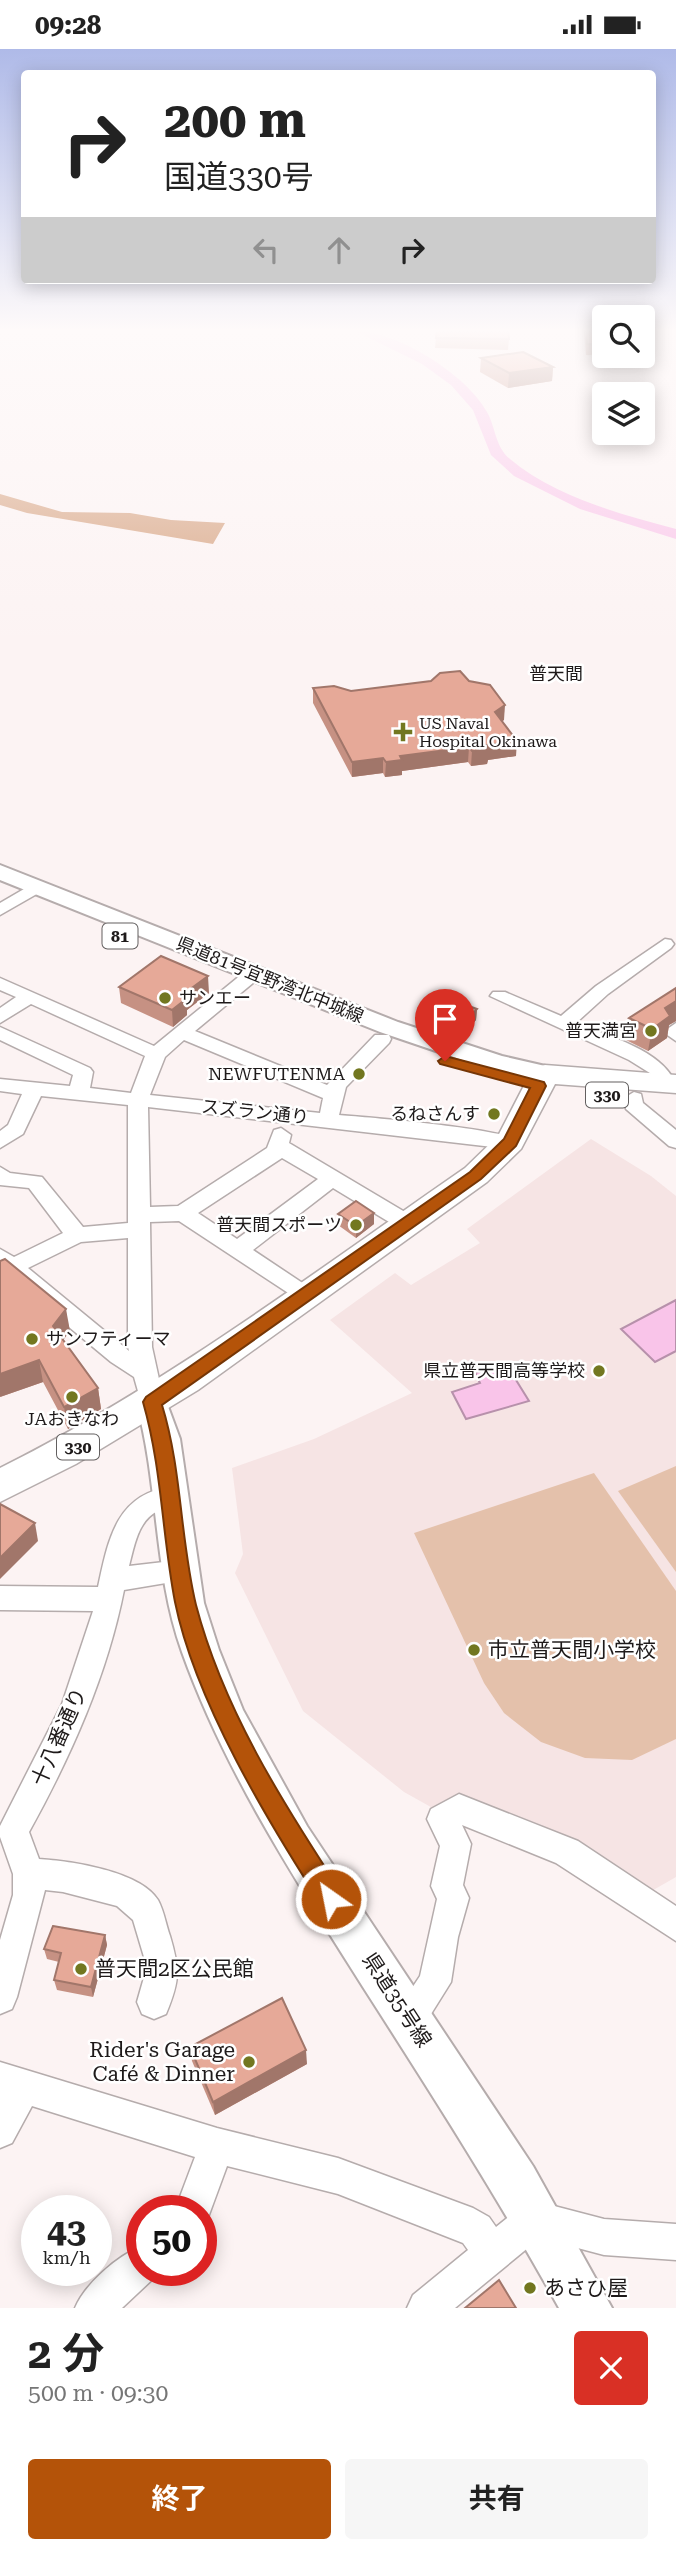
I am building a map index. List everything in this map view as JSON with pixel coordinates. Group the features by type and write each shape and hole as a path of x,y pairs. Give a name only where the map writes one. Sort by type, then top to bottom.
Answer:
{"highway":[{"name":"330","path":"542,1080 673,1089"},
{"name":"330","path":"542,1080 634,1098 673,1089"},
{"name":"330","path":"0,1486 66,1454 149,1387 305,1296 476,1175 510,1142 542,1080"}],"main road":[{"name":"県道81号宜野湾北中城線","path":"0,873 29,891 247,980 382,1039 490,1074 542,1080"},
{"name":"県道81号宜野湾北中城線","path":"0,886 29,891"},
{"name":"県道81号宜野湾北中城線","path":"247,980 542,1080"},
{"name":"県道35号線","path":"149,1387 163,1439 186,1603 200,1650 228,1719 293,1840 516,2183 587,2308"}],"street":[{"path":"0,910 29,891"},
{"path":"564,1024 602,989 665,944"},
{"path":"149,1387 140,1347 138,1100 156,1054 247,980"},
{"path":"0,983 156,1054"},
{"path":"0,1017 30,996"},
{"path":"499,996 653,1065 673,1089"},
{"path":"676,1029 671,1033 676,1035"},
{"path":"180,1032 334,1095"},
{"path":"0,1033 83,1072 79,1093"},
{"path":"328,1120 337,1085 382,1039"},
{"name":"スズラン通り","path":"0,1085 510,1142"},
{"path":"0,1141 16,1129 33,1089"},
{"path":"634,1098 634,1105 676,1141"},
{"path":"149,1387 119,1356 4,1266 76,1235 183,1213 276,1152 286,1115"},
{"path":"278,1146 407,1223"},
{"path":"0,1174 4,1179 35,1182 76,1235"},
{"path":"238,1250 333,1178"},
{"path":"183,1213 305,1296"},
{"name":"十八番通り","path":"0,1997 29,1895 29,1874 13,1831 70,1717 97,1644 110,1589 135,1515 155,1500 172,1498"},
{"path":"0,1598 110,1589 181,1571"},
{"path":"409,2018 435,1982 442,1937 453,1898 447,1886 456,1844 442,1819 459,1809 567,1852 676,1925"},
{"path":"29,1874 63,1876 125,1892 146,1910 163,1967 154,2002"},
{"path":"0,2130 12,2082 218,2146 338,2176 460,2221 476,2230 492,2254"},
{"path":"198,2195 218,2146"},
{"path":"426,2308 535,2220 604,2237 676,2242"},
{"path":"94,2308 126,2279"}],"shaded area":[{"path":"0,494 62,512 130,513 171,520 225,523 213,544 27,513 0,505"},
{"name":"市立普天間小学校","path":"591,1139 651,1176 676,1196 676,1877 648,1893 438,1811 404,1792 303,1711 235,1573 243,1554 232,1468 314,1439 412,1393 330,1320 395,1273 411,1285 480,1243 467,1229"},
{"path":"676,1300 676,1351 655,1362 621,1329"},
{"path":"506,1364 529,1401 466,1419 452,1392 480,1383 475,1373"},
{"path":"676,1466 676,1572 618,1491"},
{"path":"594,1473 676,1591 676,1739 632,1760 585,1758 541,1742 504,1713 484,1683 414,1533"}],"building":[{"name":"US Naval Hospital Okinawa","path":"460,671 469,681 490,685 505,705 495,712 517,741 486,745 488,749 472,751 469,747 400,756 402,760 386,762 383,758 352,762 313,688 334,686 351,691 431,681 440,673"},
{"path":"161,956 208,976 181,996 186,999 172,1010 119,987"},
{"path":"676,988 676,1001 665,1008 670,1016 652,1029 629,1018"},
{"path":"463,1004 477,1009 466,1021 452,1016"},
{"path":"356,1201 374,1213 356,1226 338,1214"},
{"path":"5,1259 66,1309 53,1326 98,1388 64,1407 39,1360 0,1374 0,1261"},
{"path":"0,1504 35,1523 0,1558"},
{"name":"普天間2区公民館","path":"53,1926 105,1935 91,1987 54,1980 61,1953 44,1949"},
{"name":"Rider's Garage Café & Dinner","path":"282,1998 306,2050 213,2102 190,2047"},
{"path":"499,2280 516,2308 465,2308"}],"waterway":[{"path":"489,436 503,461 539,485 585,505 676,534"}],"place":[{"name":"US Naval Hospital Okinawa","path":"403,732"},
{"name":"サンエー","path":"165,998"},
{"name":"普天満宮","path":"651,1031"},
{"name":"NEWFUTENMA","path":"359,1074"},
{"name":"るねさんす","path":"494,1114"},
{"name":"普天間スポーツ","path":"356,1225"},
{"name":"サンフティーマ","path":"32,1339"},
{"name":"県立普天間高等学校","path":"599,1371"},
{"name":"JAおきなわ","path":"72,1397"},
{"name":"市立普天間小学校","path":"474,1650"},
{"name":"普天間2区公民館","path":"81,1969"},
{"name":"Rider's Garage Café & Dinner","path":"249,2062"},
{"name":"あさひ屋","path":"530,2288"}],"district":[{"name":"普天間","path":"556,674"}],"route":[{"path":"331,1899 293,1840 228,1719 200,1650 184,1593 163,1439 152,1402 476,1175 498,1156 521,1126 539,1086 445,1061"}]}
